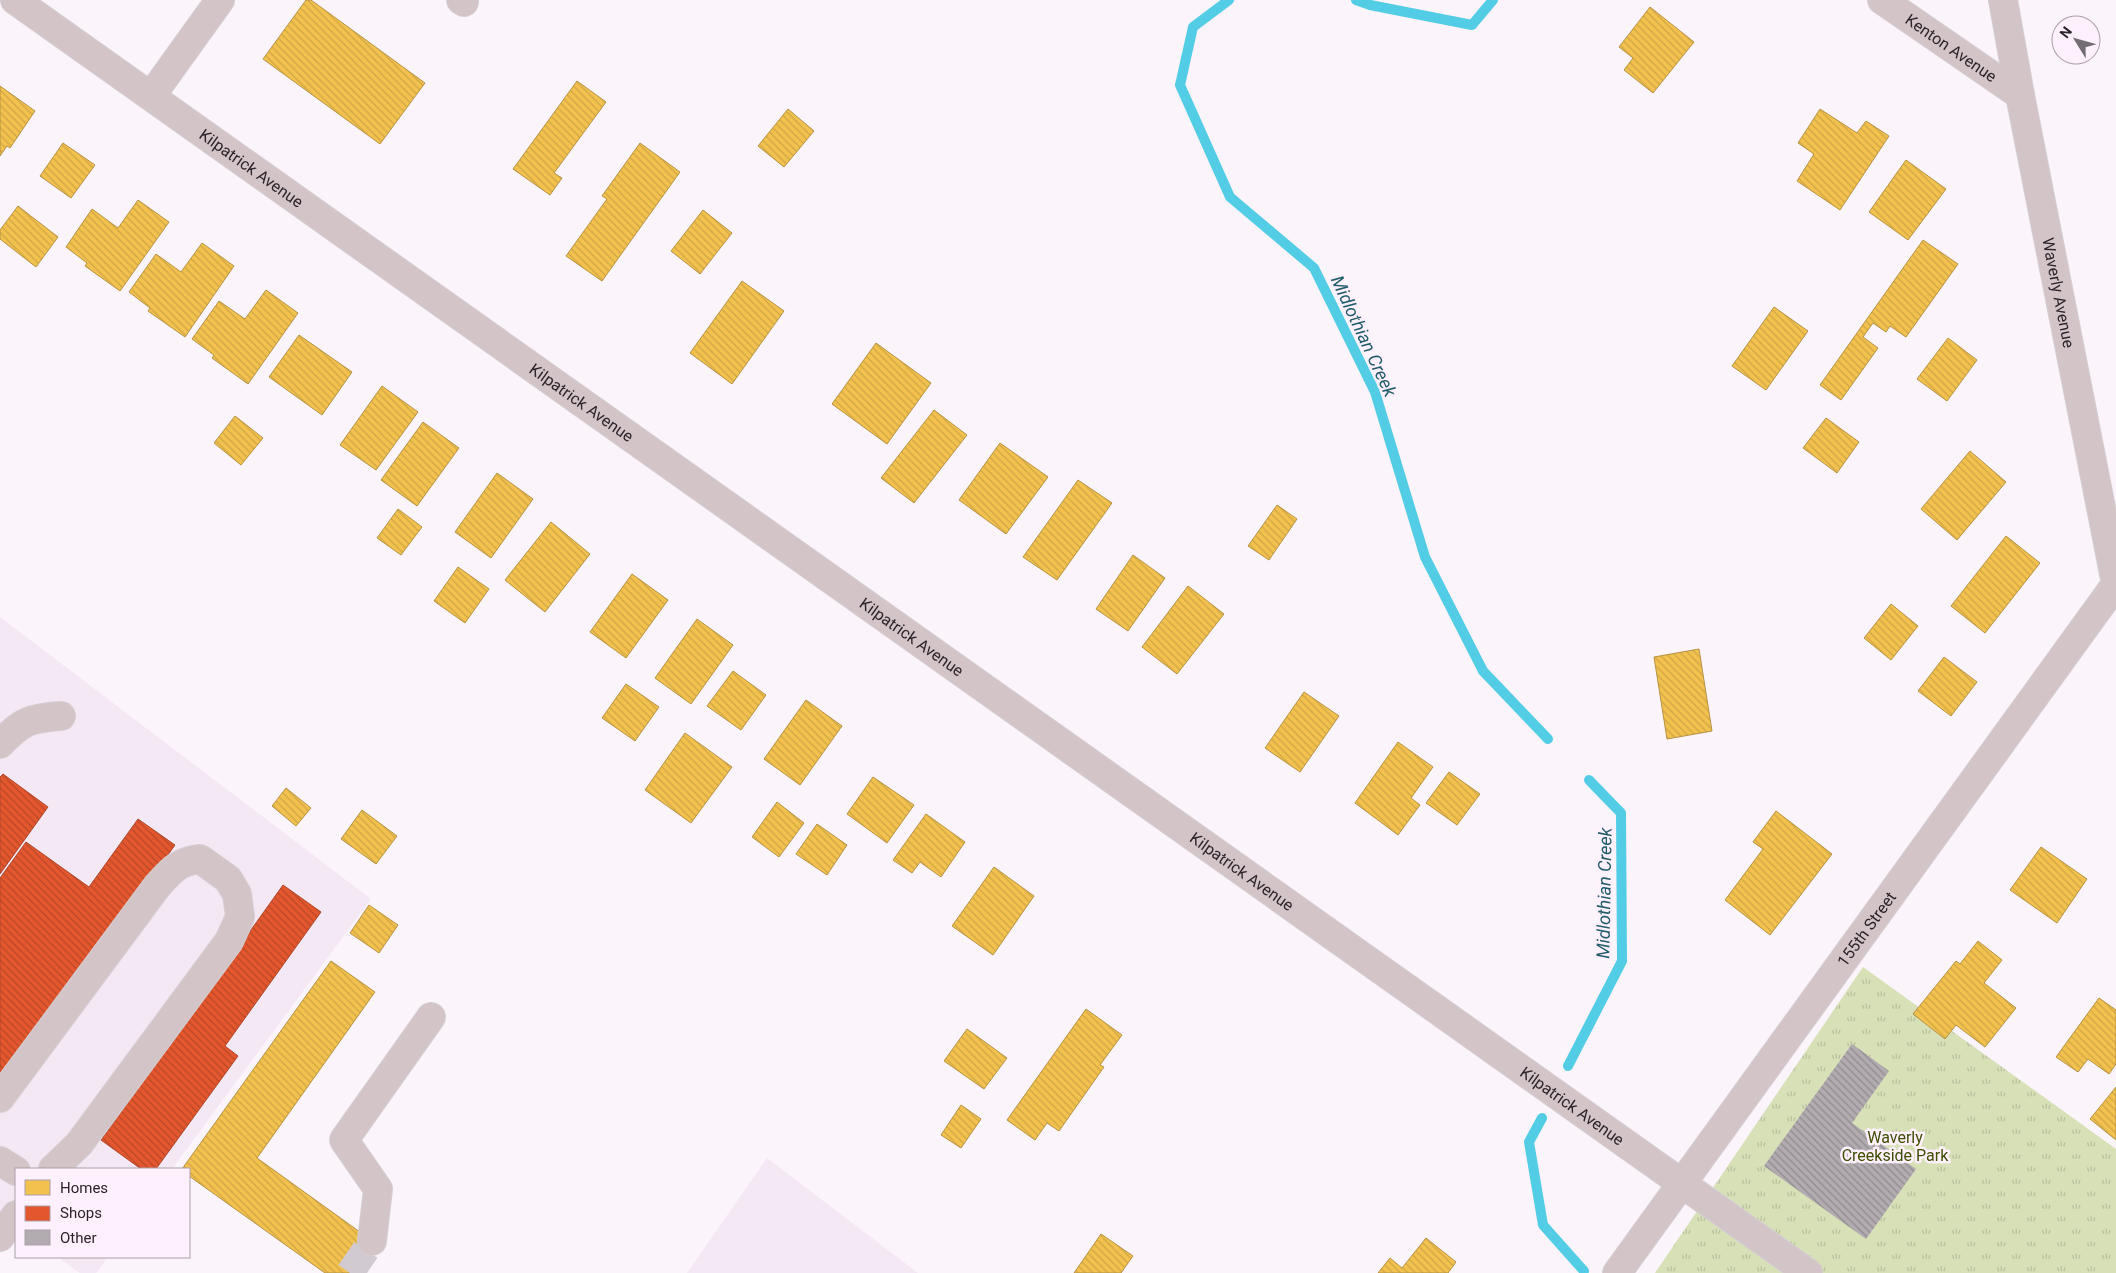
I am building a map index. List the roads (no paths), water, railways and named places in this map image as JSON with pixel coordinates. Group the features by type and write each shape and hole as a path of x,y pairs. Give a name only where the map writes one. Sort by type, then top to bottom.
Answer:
{"street":[{"name":"Kilpatrick Avenue","path":"15,0 1808,1273"},
{"path":"151,96 220,0"},
{"name":"Kenton Avenue","path":"1882,0 2020,95"},
{"name":"Waverly Avenue","path":"2003,0 2116,584"},
{"name":"155th Street","path":"1616,1273 2116,584"},
{"path":"0,744 19,724 40,718 61,716"},
{"path":"0,1098 158,885 174,868 188,860 200,859 228,879 237,894 240,917 229,941 79,1144 54,1168"},
{"path":"372,1241 378,1189 344,1140 431,1017"},
{"path":"0,1160 15,1170"},
{"path":"0,1237 15,1217"}],"waterway":[{"name":"Midlothian Creek","path":"1229,0 1193,27 1180,85 1230,197 1314,268 1375,392 1425,557 1483,671 1548,739"},
{"name":"Midlothian Creek","path":"1356,0 1370,5 1472,25 1493,0"},
{"name":"Midlothian Creek","path":"1568,1066 1622,961 1621,813 1589,780"},
{"name":"Midlothian Creek","path":"1542,1118 1529,1142 1543,1225 1584,1271"}],"tunnel":[{"path":"350,1273 372,1241"}],"park label":[{"name":"Waverly Creekside Park","path":"1895,1146"}]}
